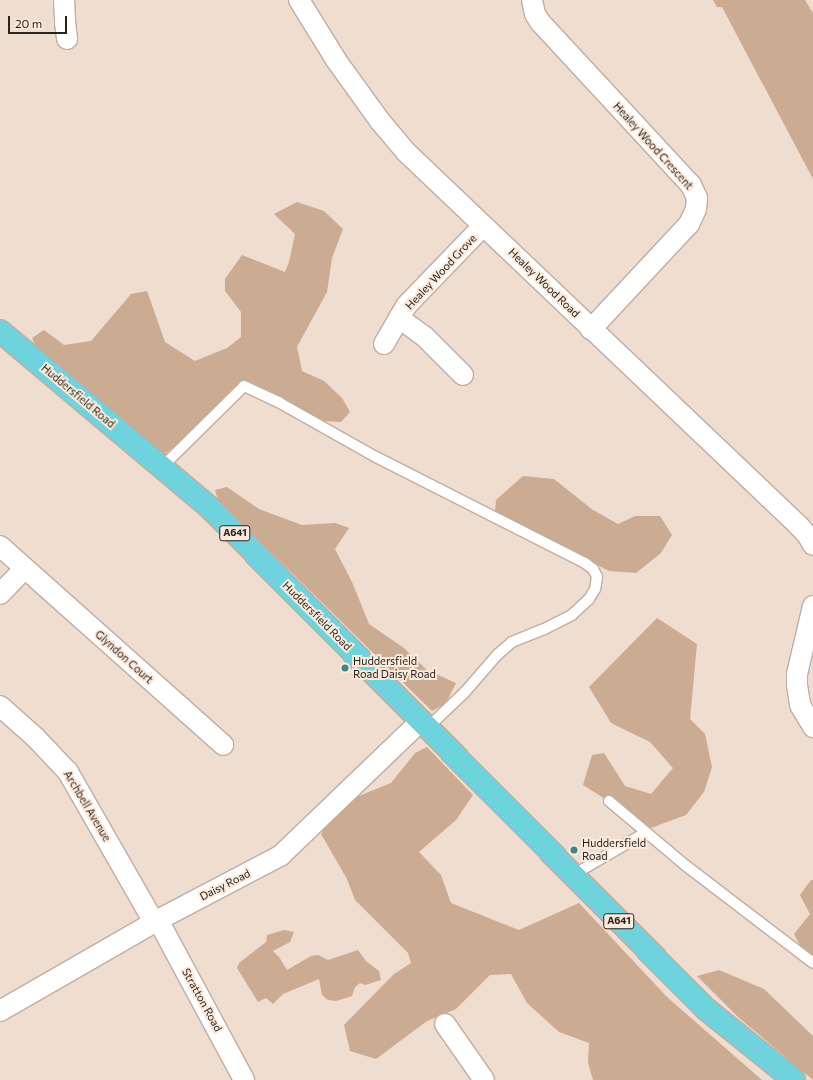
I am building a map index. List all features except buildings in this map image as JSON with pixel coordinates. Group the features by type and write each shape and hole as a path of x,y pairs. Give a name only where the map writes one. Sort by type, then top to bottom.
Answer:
{"main road":[{"name":"Huddersfield Road","path":"0,331 210,508 706,1009 794,1080"}],"street":[{"path":"64,0 64,22 67,39"},
{"name":"Healey Wood Road","path":"299,0 336,60 380,121 405,151 799,526 808,536 813,545"},
{"name":"Healey Wood Crescent","path":"532,0 540,22 691,185 697,198 696,209 689,224 591,329"},
{"name":"Healey Wood Grove","path":"384,344 406,306 483,226"},
{"name":"Healey Wood Grove","path":"399,318 424,336 463,375"},
{"name":"Glyndon Court","path":"0,546 223,745"},
{"path":"0,594 24,569"},
{"path":"813,606 798,674 797,685 800,705 813,727"},
{"name":"Archbell Avenue","path":"0,706 35,737 68,772 156,921"},
{"name":"Daisy Road","path":"0,1010 156,921 280,856 424,724"},
{"name":"Stratton Road","path":"156,921 244,1080"},
{"path":"445,1024 484,1080"}],"lane":[{"path":"162,467 244,386 280,403 376,457 585,563 593,569 597,577 595,589 589,599 572,615 544,629 512,642 498,654 449,708 424,724"},
{"path":"609,802 645,833 813,963"},
{"path":"573,875 645,833"}],"shaded area":[{"path":"713,0 805,0 813,13 813,179 722,7 717,7"},
{"path":"297,202 324,211 343,229 332,258 327,292 297,347 302,371 324,381 342,398 350,412 341,422 322,421 245,384 232,389 186,437 164,455 36,347 32,338 44,330 64,345 91,341 131,294 147,291 165,342 195,361 227,348 241,337 241,312 225,291 225,279 242,255 285,272 289,262 295,234 274,214"},
{"path":"523,476 554,479 593,510 618,524 635,516 660,516 672,535 661,553 636,573 609,571 495,512 496,500"},
{"path":"227,487 259,509 302,525 335,523 349,528 335,549 352,582 369,624 404,648 427,670 456,683 446,703 432,711 218,500 215,490"},
{"path":"657,618 697,644 690,719 705,734 712,767 704,792 686,815 651,828 583,785 592,755 604,753 625,786 651,794 673,768 650,742 611,723 589,687"},
{"path":"427,747 473,795 456,820 419,852 441,875 451,903 519,930 579,903 667,997 762,1080 593,1080 588,1063 589,1043 559,1032 527,1003 511,974 490,975 456,1009 427,1021 376,1059 350,1051 344,1025 394,974 411,963 408,953 355,900 347,879 321,834 333,815 354,798 391,783 415,753"},
{"path":"811,880 813,880 813,957 803,951 794,934 810,914 800,895"},
{"path":"284,930 294,932 290,942 273,951 279,957 287,970 311,956 318,955 328,960 358,950 366,961 379,971 381,980 365,985 360,983 355,987 352,996 336,1001 328,1000 322,995 319,979 283,994 273,1004 266,998 258,1002 237,968 239,963 266,942 267,935"},
{"path":"719,970 764,989 813,1036 813,1080 738,1017 697,976"}],"place":[{"name":"Huddersfield Road Daisy Road","path":"345,668"},
{"name":"Huddersfield Road","path":"574,850"}]}
